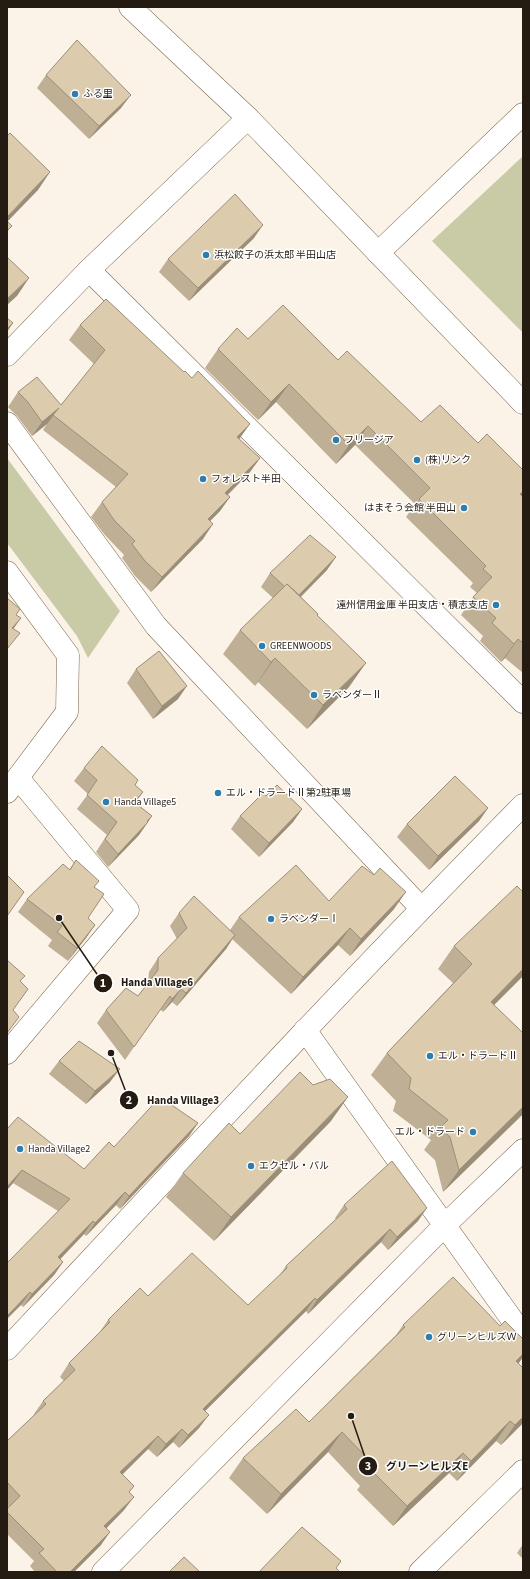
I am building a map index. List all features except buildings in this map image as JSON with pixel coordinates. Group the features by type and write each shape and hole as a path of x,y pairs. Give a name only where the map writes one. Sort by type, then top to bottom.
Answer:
{"street":[{"path":"130,7 248,118 523,403"},
{"path":"378,253 523,114"},
{"path":"7,355 89,270 248,118"},
{"path":"89,270 523,702"},
{"path":"7,423 156,626 421,908"},
{"path":"7,572 68,656 67,712 13,785 128,910 7,1053"},
{"path":"7,1349 305,1030 421,908 523,805"},
{"path":"305,1030 446,1225 523,1335"},
{"path":"103,1572 446,1225 523,1150"},
{"path":"420,1572 523,1471"}],"green space":[{"path":"523,156 523,333 432,241"},
{"path":"7,458 120,611 88,658 77,636 7,543"}],"place":[{"name":"ふる里","path":"75,94"},
{"name":"浜松餃子の浜太郎 半田山店","path":"206,255"},
{"name":"フリージア","path":"336,440"},
{"name":"(株)リンク","path":"417,460"},
{"name":"フォレスト半田","path":"203,479"},
{"name":"はまそう会館 半田山","path":"464,508"},
{"name":"遠州信用金庫 半田支店・積志支店","path":"496,605"},
{"name":"GREENWOODS","path":"262,646"},
{"name":"ラベンダーⅡ","path":"314,695"},
{"name":"エル・ドラードⅡ第2駐車場","path":"218,793"},
{"name":"Handa Village5","path":"106,802"},
{"name":"Handa Village6","path":"59,918"},
{"name":"ラベンダーⅠ","path":"271,919"},
{"name":"Handa Village3","path":"111,1053"},
{"name":"エル・ドラードⅡ","path":"430,1056"},
{"name":"エル・ドラード","path":"473,1132"},
{"name":"Handa Village2","path":"20,1149"},
{"name":"エクセル・パル","path":"251,1166"},
{"name":"グリーンヒルズＷ","path":"429,1337"},
{"name":"グリーンヒルズE","path":"351,1416"}]}
